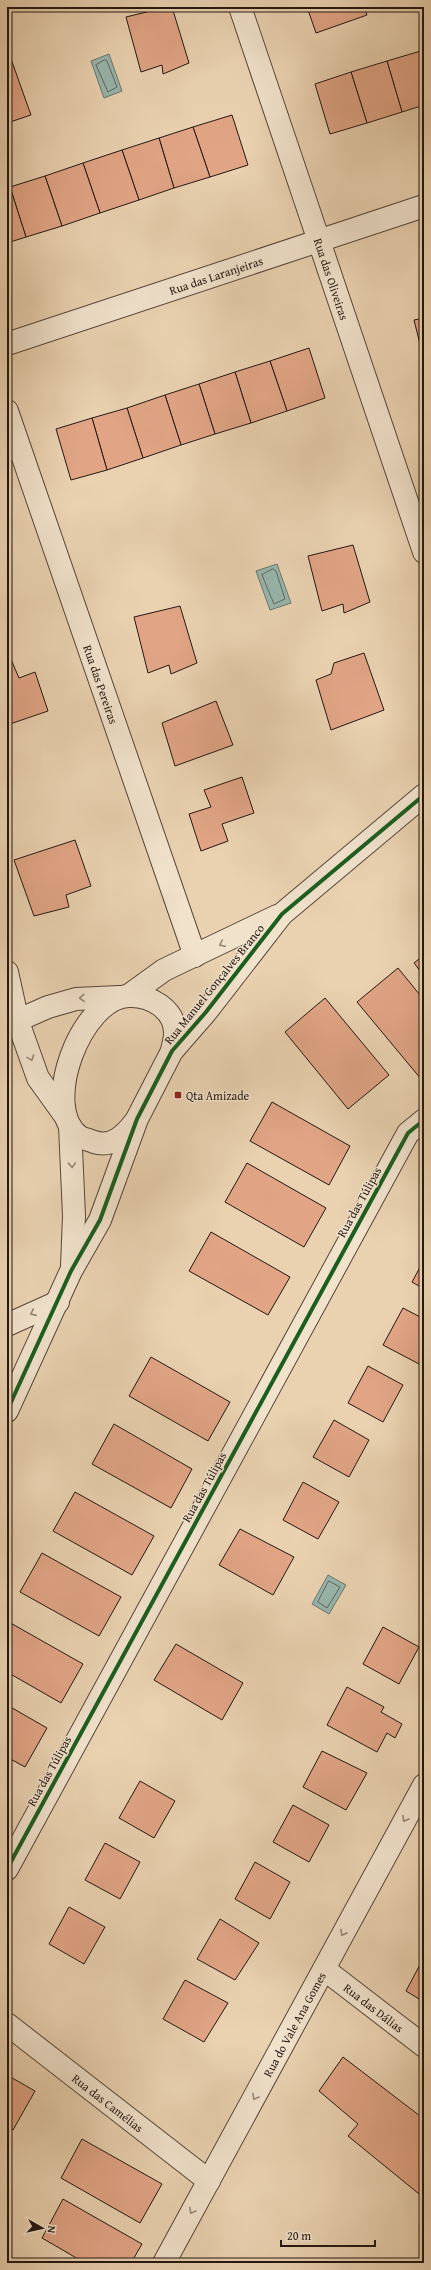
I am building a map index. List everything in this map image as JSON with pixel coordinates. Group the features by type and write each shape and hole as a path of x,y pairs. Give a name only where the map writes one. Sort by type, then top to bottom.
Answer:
{"street":[{"name":"Rua das Oliveiras","path":"240,7 424,552"},
{"name":"Rua das Laranjeiras","path":"7,344 424,206"},
{"name":"Rua das Pereiras","path":"7,411 195,956"},
{"name":"Rua Manuel Gonçalves Branco","path":"7,1411 71,1271 100,1220 138,1119 172,1051 206,1012 282,914 424,795"},
{"name":"Rua Manuel Gonçalves Branco","path":"71,1271 74,1216 68,1122 64,1095 66,1070 76,1044 87,1024 102,1007 125,996 164,970 282,914"},
{"path":"7,972 12,1023 38,1078 68,1122"},
{"name":"Rua Manuel Gonçalves Branco","path":"125,996 143,997 158,1003 171,1016 175,1032 172,1051"},
{"path":"12,1023 48,1007 76,999 125,996"},
{"name":"Rua Manuel Gonçalves Branco","path":"68,1122 80,1137 97,1143 112,1142 124,1136 138,1119"},
{"name":"Rua das Túlipas","path":"7,1869 408,1133 424,1120"},
{"path":"7,1325 58,1302"},
{"name":"Rua do Vale Ana Gomes","path":"164,2263 424,1785"},
{"name":"Rua das Dálias","path":"324,1969 424,2046"},
{"name":"Rua das Camélias","path":"7,2024 209,2181"}],"water":[{"path":"109,54 122,91 104,98 91,61"},
{"path":"277,564 291,603 270,610 256,571"},
{"path":"328,1575 346,1585 329,1614 312,1604"}],"building":[{"path":"172,7 189,63 163,74 162,65 141,72 126,17"},
{"path":"307,7 364,7 367,15 316,33"},
{"path":"424,50 424,105 402,112 387,61"},
{"path":"11,59 31,115 7,123 7,60"},
{"path":"387,61 402,112 367,123 351,72"},
{"path":"351,72 367,123 330,134 315,84"},
{"path":"232,115 248,165 210,177 193,127"},
{"path":"193,127 210,177 174,188 159,138"},
{"path":"159,138 174,188 139,200 122,150"},
{"path":"122,150 139,200 100,213 83,163"},
{"path":"83,163 100,213 62,226 45,176"},
{"path":"45,176 62,226 26,237 10,187"},
{"path":"10,187 26,237 7,243 7,188"},
{"path":"424,318 424,356 423,356 414,320"},
{"path":"309,348 325,398 287,411 270,361"},
{"path":"270,361 287,411 251,423 235,372"},
{"path":"235,372 251,423 215,434 199,384"},
{"path":"199,384 215,434 181,445 165,395"},
{"path":"165,395 181,445 143,458 127,408"},
{"path":"127,408 143,458 107,470 92,418"},
{"path":"92,418 107,470 71,480 56,429"},
{"path":"353,545 370,602 344,613 343,604 322,611 308,556"},
{"path":"180,606 197,663 171,674 169,665 148,673 134,617"},
{"path":"364,653 384,710 331,730 316,680 331,674 334,663"},
{"path":"10,657 19,678 35,672 48,711 7,725 7,658"},
{"path":"216,701 233,745 175,766 162,723"},
{"path":"242,777 254,813 222,824 228,841 201,851 189,814 211,807 204,790"},
{"path":"75,840 91,886 66,895 69,907 34,916 14,860"},
{"path":"424,955 424,976 414,963"},
{"path":"398,968 424,1000 424,1077 421,1079 357,1002"},
{"path":"325,998 389,1075 348,1109 285,1032"},
{"path":"272,1102 350,1146 329,1185 250,1141"},
{"path":"247,1163 326,1208 304,1247 225,1202"},
{"path":"211,1232 290,1277 268,1315 189,1271"},
{"path":"424,1260 424,1289 412,1282"},
{"path":"403,1308 424,1319 424,1355 419,1364 383,1345"},
{"path":"151,1357 230,1402 208,1441 129,1396"},
{"path":"368,1366 403,1385 383,1422 348,1403"},
{"path":"334,1420 369,1440 349,1477 313,1457"},
{"path":"114,1424 192,1469 171,1508 92,1464"},
{"path":"303,1482 339,1502 318,1539 283,1520"},
{"path":"75,1492 154,1536 132,1575 53,1531"},
{"path":"240,1529 294,1557 273,1595 219,1565"},
{"path":"42,1553 121,1597 99,1636 20,1592"},
{"path":"7,1621 83,1664 61,1703 7,1672"},
{"path":"383,1627 419,1647 399,1684 363,1664"},
{"path":"176,1644 243,1683 222,1720 154,1680"},
{"path":"347,1687 384,1707 381,1712 402,1724 395,1738 387,1733 377,1752 327,1725"},
{"path":"7,1705 47,1728 25,1767 7,1757"},
{"path":"322,1751 367,1773 346,1810 303,1787"},
{"path":"140,1781 175,1801 154,1838 119,1818"},
{"path":"293,1805 329,1825 309,1862 273,1842"},
{"path":"105,1843 140,1862 120,1899 85,1880"},
{"path":"255,1862 290,1882 270,1919 235,1899"},
{"path":"69,1907 105,1927 84,1964 49,1944"},
{"path":"220,1919 259,1943 235,1980 197,1959"},
{"path":"424,1957 424,2002 406,1991"},
{"path":"185,1980 228,2003 204,2042 163,2019"},
{"path":"343,2057 424,2119 424,2198 348,2136 358,2124 319,2091"},
{"path":"7,2075 35,2091 13,2130 7,2127"},
{"path":"82,2139 162,2184 140,2223 61,2178"},
{"path":"63,2199 142,2244 131,2263 85,2263 42,2238"}],"cycle path":[{"path":"7,1411 71,1271 100,1220 137,1119 172,1051 206,1012 282,914 424,795"},
{"path":"7,1869 408,1133 424,1120"}],"place":[{"name":"Qta Amizade","path":"178,1095"}]}
